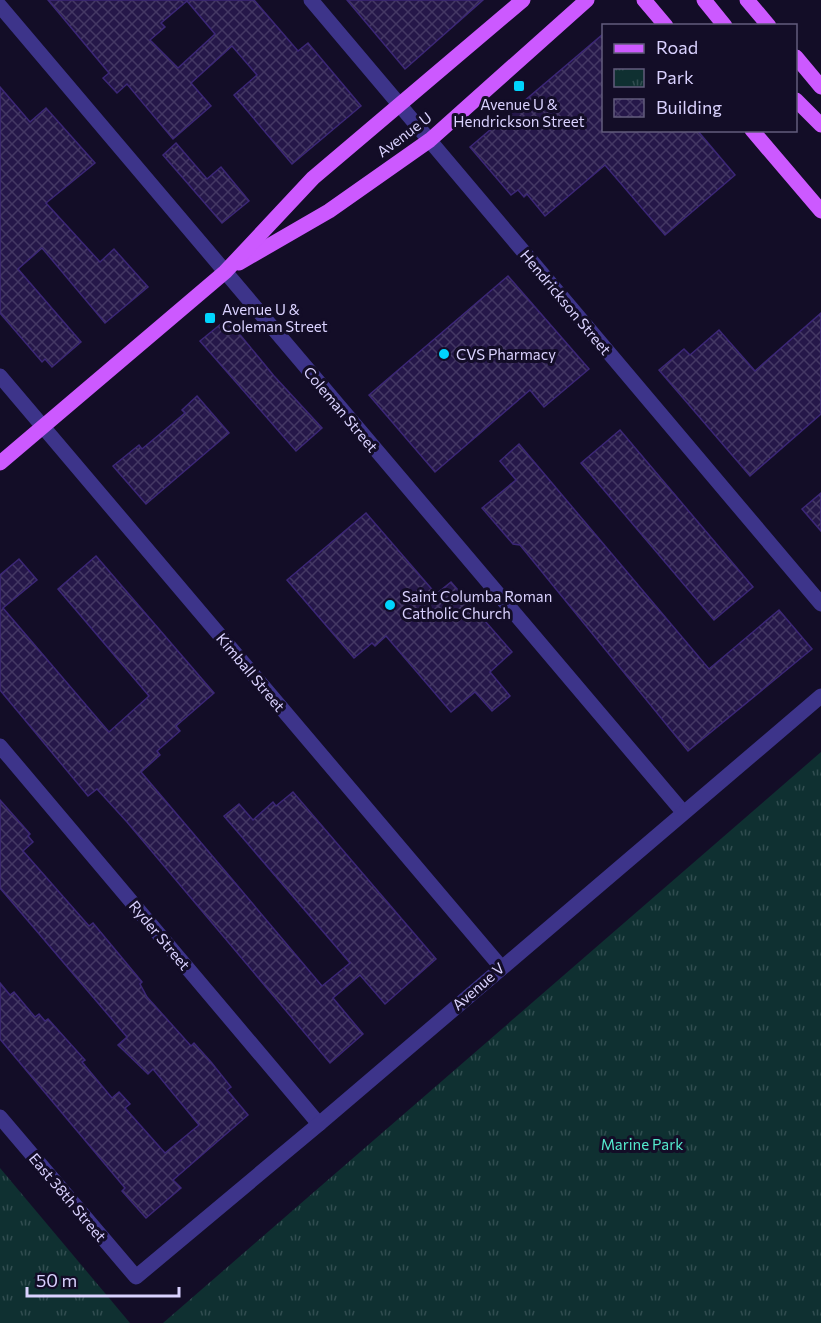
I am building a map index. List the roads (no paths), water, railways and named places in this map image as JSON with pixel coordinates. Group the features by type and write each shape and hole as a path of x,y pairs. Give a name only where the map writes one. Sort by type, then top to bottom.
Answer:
{"main road":[{"name":"Avenue U","path":"0,463 225,272 313,178 523,0"},
{"name":"Avenue U","path":"225,272 329,211 430,140 587,0"},
{"path":"645,0 664,24"},
{"path":"704,0 723,24"},
{"path":"747,0 767,24"},
{"path":"797,59 821,87"},
{"path":"797,102 821,125"},
{"path":"754,132 821,212"}],"street":[{"name":"Hendrickson Street","path":"311,0 821,604"},
{"name":"Coleman Street","path":"0,6 683,812"},
{"name":"Kimball Street","path":"0,376 501,967"},
{"name":"Avenue V","path":"136,1277 821,696"},
{"name":"Ryder Street","path":"0,746 319,1124"},
{"name":"East 38th Street","path":"0,1117 136,1277"}],"place":[{"name":"Avenue U & Hendrickson Street","path":"519,86"},
{"name":"Avenue U & Coleman Street","path":"210,318"},
{"name":"CVS Pharmacy","path":"444,354"},
{"name":"Saint Columba Roman Catholic Church","path":"390,605"}],"park label":[{"name":"Marine Park","path":"642,1144"}]}
